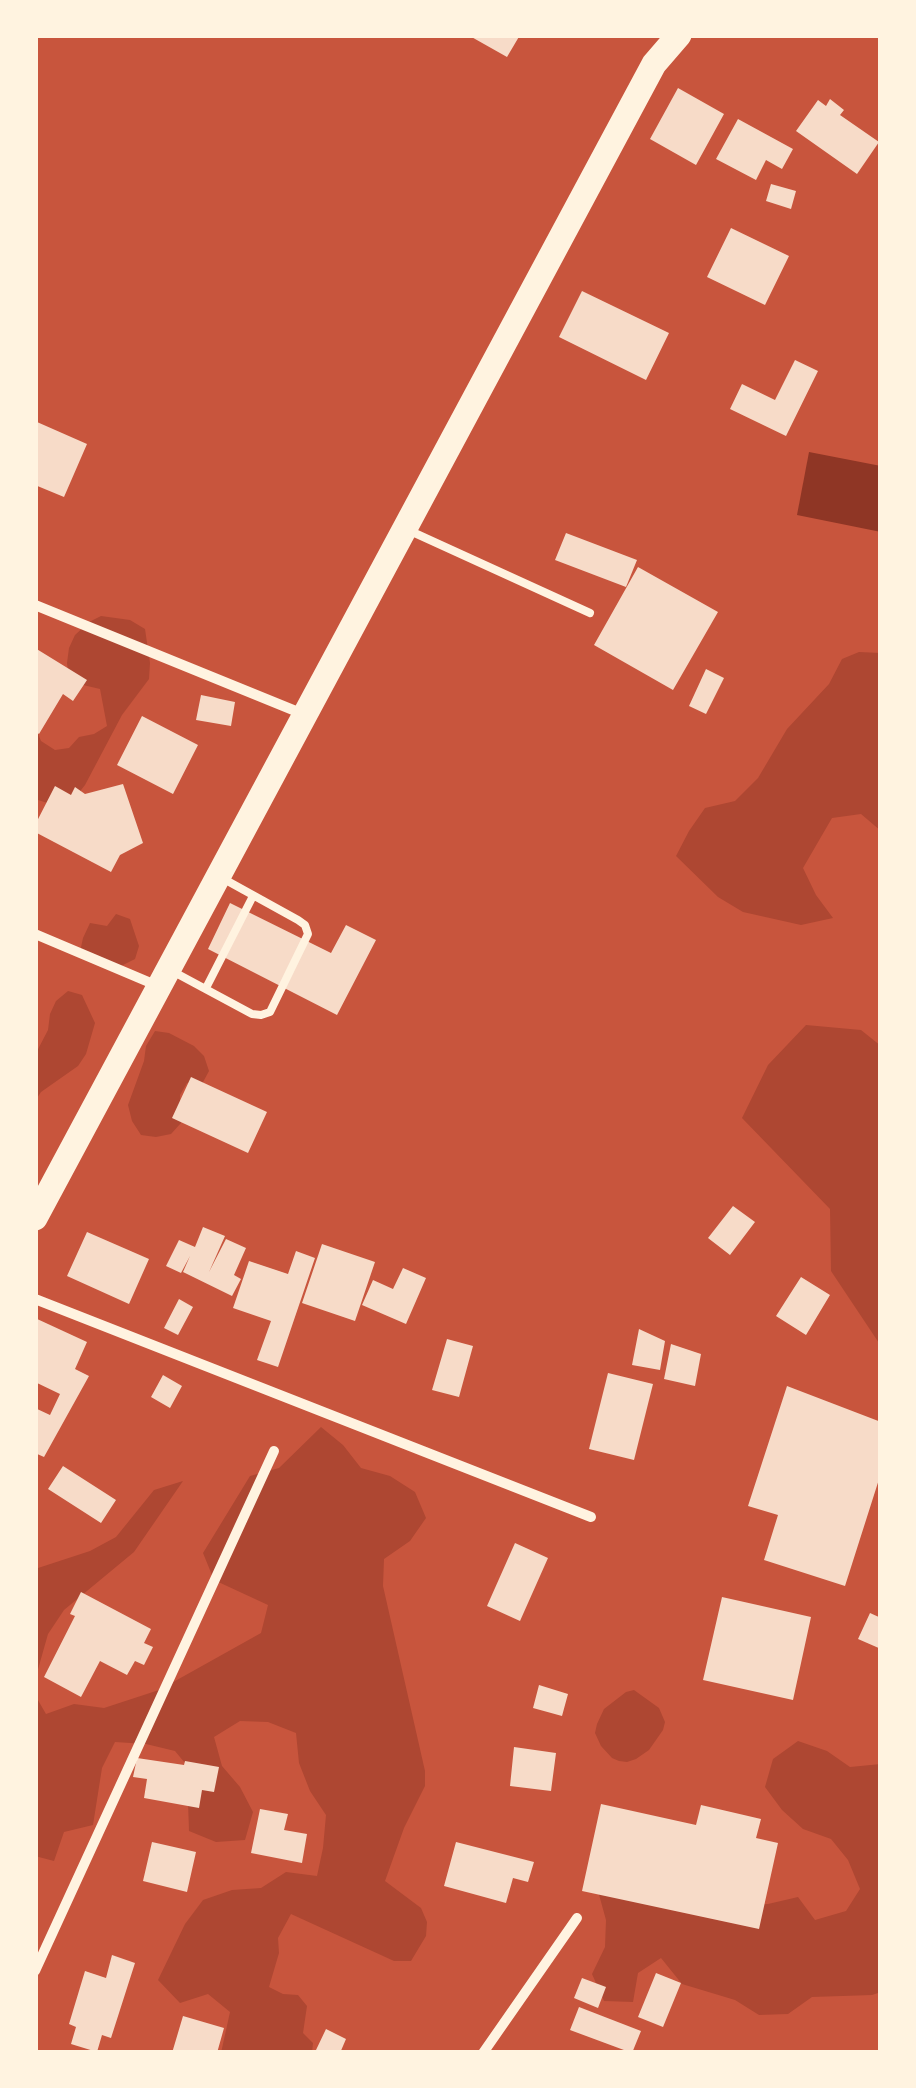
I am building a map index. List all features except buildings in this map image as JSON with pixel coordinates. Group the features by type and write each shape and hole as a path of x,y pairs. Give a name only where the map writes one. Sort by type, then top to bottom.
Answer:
{"main road":[{"path":"35,1218 654,64 679,35"}],"street":[{"path":"35,605 304,714"},
{"path":"35,934 164,978"},
{"path":"35,1300 591,1517"},
{"path":"35,1970 274,1451"},
{"path":"483,2053 576,1918"}],"lane":[{"path":"404,528 590,614"},
{"path":"164,978 206,988 252,1014 270,1012 308,934 305,925 218,876"},
{"path":"206,988 254,896"}],"shaded area":[{"path":"809,452 881,466 881,532 797,515"},
{"path":"101,616 130,620 145,629 149,679 122,715 85,785 66,809 35,799 35,726 41,741 55,750 69,748 79,737 107,726 100,689 69,679 67,663 75,635"},
{"path":"859,652 881,653 881,831 861,814 832,818 803,868 833,918 801,925 743,912 718,897 676,856 705,808 735,801 758,778 787,729 829,684 842,659"},
{"path":"116,914 130,919 139,946 135,959 121,966 80,952 90,923 107,926"},
{"path":"68,991 82,995 95,1023 86,1054 78,1066 41,1092 35,1101 35,1055 48,1030 56,1001"},
{"path":"806,1025 861,1030 881,1046 881,1346 831,1271 830,1209 742,1118 768,1065"},
{"path":"155,1031 169,1033 194,1046 204,1056 209,1071 202,1084 187,1083 180,1095 181,1123 171,1134 156,1137 141,1135 128,1105 146,1046"},
{"path":"321,1427 343,1445 361,1468 390,1476 415,1492 426,1518 410,1541 384,1559 383,1586 425,1771 425,1786 404,1828 385,1881 421,1908 427,1922 426,1936 411,1961 394,1961 291,1914 278,1938 279,1953 269,1987 283,1994 298,1995 307,2006 303,2033 313,2043 312,2053 221,2053 230,2012 208,1994 180,2003 158,1980 185,1924 203,1900 232,1890 261,1888 286,1872 317,1876 326,1815 310,1791 299,1763 296,1733 268,1722 240,1721 214,1737 222,1766 240,1787 253,1812 245,1840 216,1842 189,1831 188,1802 194,1774 175,1751 115,1742 102,1768 93,1825 64,1832 54,1861 35,1856 35,1695 46,1714 74,1704 104,1708 159,1690 261,1633 268,1605 214,1580 203,1553 250,1476 279,1468"},
{"path":"183,1481 134,1552 64,1610 48,1634 35,1680 35,1569 90,1551 116,1537 154,1490"},
{"path":"634,1690 659,1708 665,1722 649,1750 636,1759 619,1761 601,1746 595,1733 604,1709"},
{"path":"798,1741 827,1751 850,1767 881,1764 881,1992 812,1997 788,2014 759,2015 735,2000 682,1984 661,1958 638,1973 633,2002 604,2001 592,1974 605,1947 606,1920 598,1891 737,1906 798,1897 815,1920 846,1911 860,1889 848,1860 831,1839 803,1829 765,1787 773,1759"}]}
